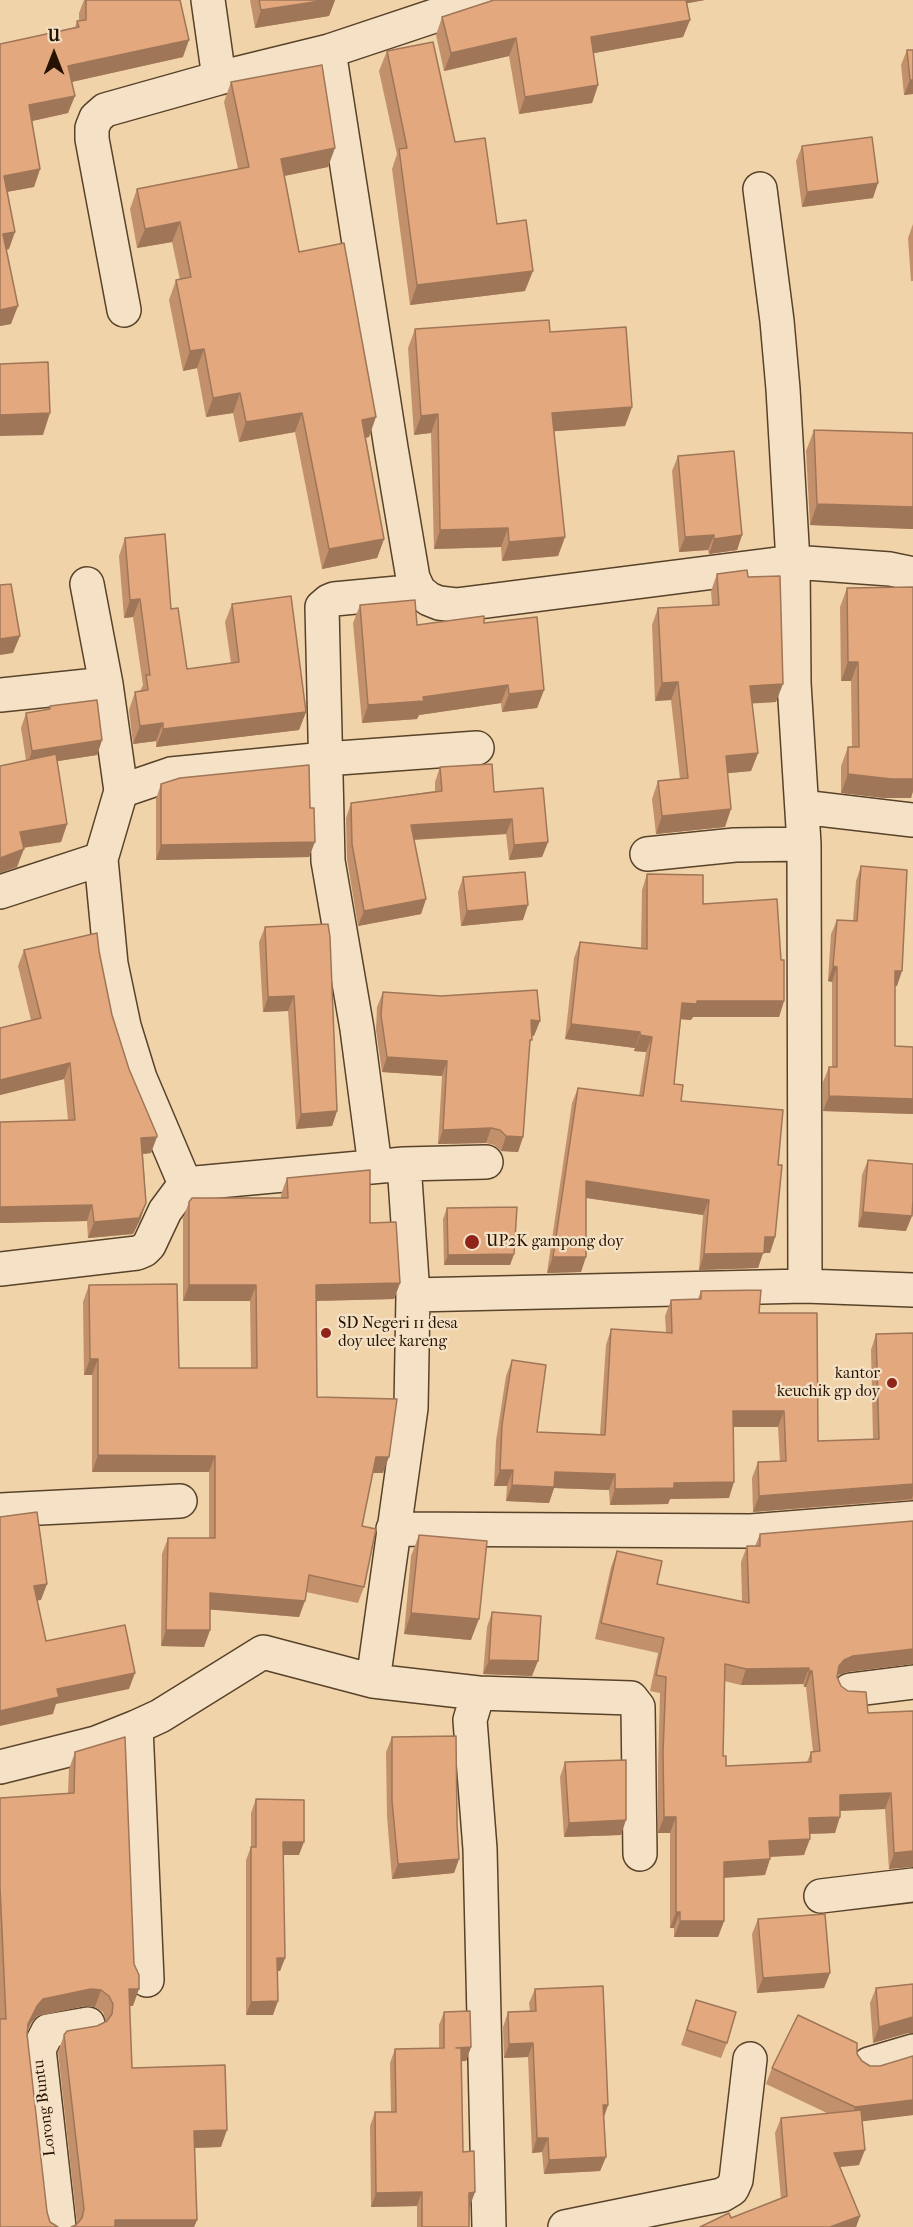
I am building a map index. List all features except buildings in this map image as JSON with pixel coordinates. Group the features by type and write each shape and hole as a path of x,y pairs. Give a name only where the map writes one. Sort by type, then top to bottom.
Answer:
{"street":[{"path":"208,0 219,78"},
{"path":"124,310 92,139 92,128 96,118 105,110 219,78 329,51 482,0"},
{"path":"329,51 393,460 413,578 419,591 439,603 456,605 793,562 890,569 913,574"},
{"path":"760,189 777,321 793,562 794,683 804,844 805,1286"},
{"path":"87,584 106,684 121,791 101,859 111,964 124,1026 140,1078 185,1184"},
{"path":"373,1681 411,1408 413,1295 390,1165 357,1029 327,861 322,608 334,599 419,591"},
{"path":"0,695 106,684"},
{"path":"121,791 171,774 325,759 477,748"},
{"path":"802,807 913,820"},
{"path":"647,854 735,845 804,844"},
{"path":"0,892 101,859"},
{"path":"0,1269 144,1250 165,1211 185,1184 390,1165 486,1162"},
{"path":"413,1295 805,1286 913,1290"},
{"path":"0,1510 180,1501"},
{"path":"393,1529 751,1531 913,1518"},
{"path":"0,1767 96,1743 136,1727 160,1716 263,1652 373,1681 478,1693 631,1698 638,1707 640,1854"},
{"path":"850,1690 913,1682"},
{"path":"478,1693 470,1720 481,1860 489,2227"},
{"path":"136,1727 147,1980"},
{"path":"821,1896 913,1885"},
{"name":"Lorong Buntu","path":"59,2227 39,2049 48,2031 88,2024"},
{"path":"869,2064 913,2052"},
{"path":"565,2227 722,2195 732,2189 736,2180 750,2059"}],"place":[{"name":"UP2K gampong doy","path":"472,1242"},
{"name":"SD Negeri 11 desa doy ulee kareng","path":"326,1333"},
{"name":"kantor keuchik gp doy","path":"892,1383"}]}
